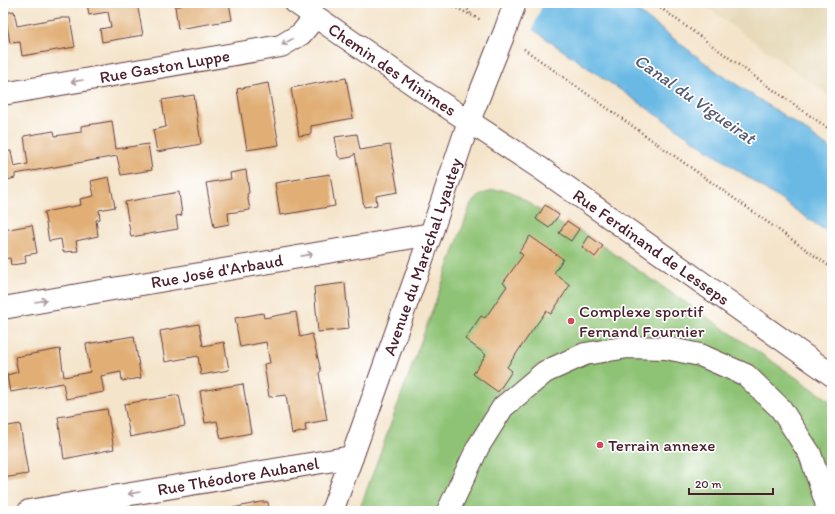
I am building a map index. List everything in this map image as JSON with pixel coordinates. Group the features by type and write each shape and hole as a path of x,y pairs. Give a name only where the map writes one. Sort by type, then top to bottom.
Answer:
{"street":[{"name":"Chemin des Minimes","path":"296,3 469,121"},
{"name":"Avenue du Maréchal Lyautey","path":"332,511 431,234 469,121 515,3"},
{"name":"Rue Gaston Luppe","path":"3,94 281,46 301,34 315,17"},
{"name":"Rue Ferdinand de Lesseps","path":"469,121 540,168 832,375"},
{"name":"Rue José d'Arbaud","path":"3,308 431,234"},
{"path":"448,511 478,447 503,407 545,372 585,354 628,348 666,348 700,355 746,375 781,409 810,454 826,502 827,511"},
{"name":"Rue Théodore Aubanel","path":"29,511 352,457"}],"path":[{"path":"446,3 504,33 832,268"},
{"path":"463,3 472,16"},
{"path":"654,3 832,131"}],"shaded area":[{"path":"701,3 832,3 832,98"}],"green space":[{"name":"Complexe sportif Fernand Fournier","path":"492,190 506,190 514,193 565,227 571,240 579,230 832,402 832,511 359,511 471,204 481,195"}],"water":[{"name":"Canal du Vigueirat","path":"497,3 627,3 716,71 801,127 832,150 832,235 552,43"}],"pier":[{"path":"495,3 543,3 532,31"}],"building":[{"path":"87,3 137,3 143,35 102,42 100,29 111,27 108,12 89,15"},
{"path":"180,3 229,3 232,20 178,29 175,6 181,6"},
{"path":"14,11 17,26 59,18 70,18 75,47 22,56 20,42 10,43 5,13"},
{"path":"346,78 353,118 311,126 311,134 299,136 291,88"},
{"path":"268,83 279,145 247,150 237,89"},
{"path":"194,95 201,144 157,152 153,130 166,127 162,100"},
{"path":"112,121 116,149 148,144 152,170 121,175 117,156 15,174 15,178 3,181 3,152 11,151 14,167 28,164 24,136 54,131 55,136 81,132 81,126"},
{"path":"357,134 360,150 390,145 398,192 376,196 377,205 364,207 355,153 352,157 341,159 338,156 335,137"},
{"path":"246,170 249,193 247,194 250,210 228,213 229,224 214,227 206,183 231,179 230,173"},
{"path":"330,174 335,206 280,215 275,183"},
{"path":"109,177 115,207 99,210 100,219 96,220 98,236 76,241 78,251 63,252 61,239 49,241 44,212 81,205 80,199 94,196 91,181"},
{"path":"179,192 182,215 176,216 178,229 131,237 125,202"},
{"path":"545,205 559,215 549,228 536,219"},
{"path":"567,221 579,229 571,241 559,233"},
{"path":"32,225 37,253 25,255 26,263 11,265 10,258 3,259 3,230"},
{"path":"530,236 563,259 554,273 570,285 551,314 546,311 507,367 512,371 498,392 473,374 486,355 465,339 481,316 485,318 507,286 503,283 523,255 519,252"},
{"path":"589,236 603,246 595,257 582,247"},
{"path":"345,283 349,329 318,332 314,287"},
{"path":"296,312 300,337 312,334 321,371 319,373 327,420 305,424 306,431 292,434 286,395 269,397 264,364 270,363 266,342 240,347 235,318 263,313 264,318"},
{"path":"199,324 203,346 224,342 229,370 201,375 198,356 165,362 160,331"},
{"path":"134,336 141,378 122,381 121,372 101,376 104,392 66,399 63,383 10,392 7,375 18,372 15,357 60,349 64,377 90,372 86,344"},
{"path":"243,384 251,433 221,439 217,421 205,423 200,391"},
{"path":"179,395 185,426 130,437 124,404"},
{"path":"107,409 114,449 64,459 58,417"},
{"path":"20,424 28,474 3,478 3,427"},
{"path":"261,502 268,502 269,511 228,511 228,509"}],"place":[{"name":"Complexe sportif Fernand Fournier","path":"571,321"},
{"name":"Terrain annexe","path":"600,445"}]}
